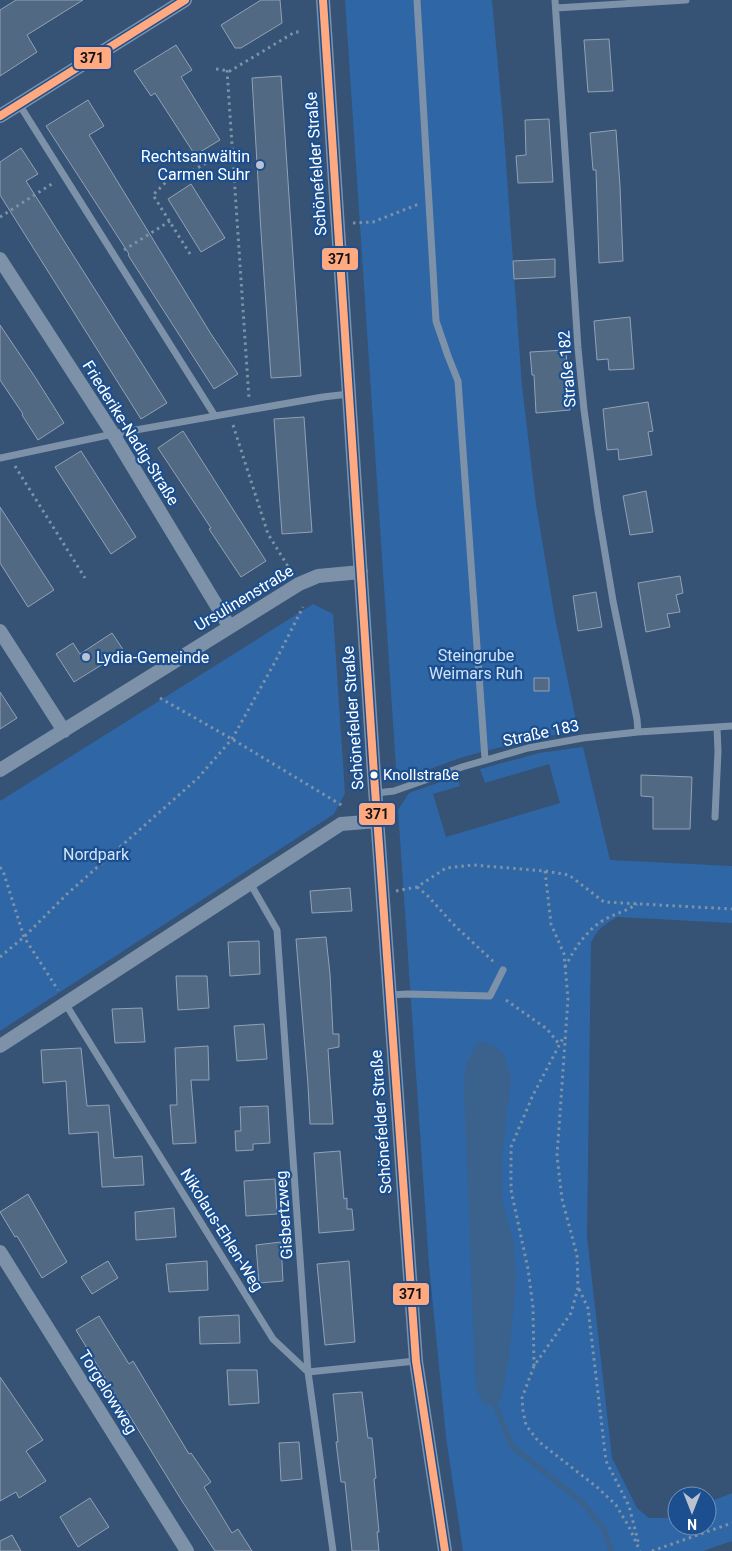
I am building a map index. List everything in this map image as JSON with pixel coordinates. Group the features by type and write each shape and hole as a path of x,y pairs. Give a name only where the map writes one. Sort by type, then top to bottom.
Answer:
{"street":[{"path":"0,116 185,0"},
{"name":"Schönefelder Straße","path":"322,0 389,995 416,1361 445,1551"},
{"name":"Friederike-Nadig-Straße","path":"0,260 113,434 229,626"},
{"name":"Ursulinenstraße","path":"0,770 229,626 306,580 318,576 361,572"},
{"path":"0,631 64,731"},
{"path":"0,1046 341,824 377,821"},
{"name":"Torgelowweg","path":"0,1252 187,1551"}],"lane":[{"path":"417,0 436,320 458,381 485,759"},
{"path":"556,4 686,0"},
{"name":"Straße 182","path":"556,4 578,348 584,410 613,601 638,732"},
{"path":"19,104 215,416"},
{"path":"0,458 113,434 349,394"},
{"name":"Straße 183","path":"376,793 394,791 485,759 528,748 583,738 638,732 732,726"},
{"path":"715,817 718,751 717,727"},
{"name":"Gisbertzweg","path":"250,883 278,930 308,1372 333,1551"},
{"path":"389,995 490,996 503,970"},
{"name":"Nikolaus-Ehlen-Weg","path":"65,1002 273,1339 308,1372"},
{"path":"308,1372 416,1361"}],"path":[{"path":"216,69 230,71 295,32 299,32"},
{"path":"227,70 250,410"},
{"path":"190,254 154,195 169,179 194,170 232,148"},
{"path":"0,218 64,176"},
{"path":"338,224 373,222 418,205 429,203"},
{"path":"115,256 170,221"},
{"path":"229,414 268,534 290,568"},
{"path":"9,457 85,578"},
{"path":"0,957 24,937 67,894 198,778 232,739 303,607"},
{"path":"160,698 343,806 351,806"},
{"path":"400,891 417,887 446,868 472,865 569,875 604,902 732,909"},
{"path":"0,867 6,878 24,937 65,1002"},
{"path":"544,871 551,924 564,954 568,999 557,1156 562,1199 577,1256 578,1288 571,1313 534,1366 522,1398 523,1411 526,1425 538,1441 598,1488 616,1505 640,1551"},
{"path":"417,887 427,895 453,924 503,970"},
{"path":"565,967 577,946 599,923 637,904"},
{"path":"506,1000 547,1029 559,1044"},
{"path":"534,1366 533,1307 528,1269 511,1190 511,1147 533,1095 564,1035"},
{"path":"578,1288 588,1308 606,1461 629,1506 640,1551"},
{"path":"652,1551 732,1523"}],"green space":[{"name":"Steingrube Weimars Ruh","path":"345,0 492,0 503,121 522,386 536,504 555,618 578,730 520,742 463,757 408,777 396,768"},
{"name":"Nordpark","path":"313,604 333,614 345,793 334,814 0,1031 0,801"},
{"path":"583,747 610,860 732,866 732,923 617,917 601,928 591,943 587,1236 612,1458 637,1508 649,1518 667,1518 667,1536 717,1536 717,1499 732,1493 732,1541 703,1551 463,1551 446,1437 429,1265 398,810 409,793 457,776 460,786 433,794 446,837 560,803 549,764 485,783 480,769 539,753"}],"shaded area":[{"path":"479,1041 492,1045 504,1054 511,1079 502,1157 502,1199 514,1243 516,1279 509,1359 502,1396 495,1405 485,1405 476,1390 474,1353 464,1085 466,1064"}],"building":[{"path":"16,0 83,0 27,35 37,52 0,76 0,10"},
{"path":"261,0 280,0 282,23 241,48 235,48 221,25"},
{"path":"609,39 613,91 588,92 584,40"},
{"path":"176,45 192,70 181,77 220,140 195,155 155,93 151,96 134,71"},
{"path":"281,76 301,376 271,378 252,78"},
{"path":"88,100 104,126 89,135 211,334 238,374 214,389 46,126"},
{"path":"549,119 553,182 518,183 516,156 526,155 525,120"},
{"path":"616,130 623,261 599,263 596,170 593,170 590,133"},
{"path":"21,148 38,174 26,181 167,403 141,419 0,195 0,162"},
{"path":"191,184 225,238 201,252 168,199"},
{"path":"555,259 555,277 514,279 513,261"},
{"path":"630,317 634,369 609,370 608,359 597,360 594,321"},
{"path":"0,325 64,423 38,440 0,380"},
{"path":"566,350 570,410 536,413 534,375 532,375 530,352"},
{"path":"648,402 653,431 648,432 652,455 619,460 618,449 607,450 603,409"},
{"path":"304,417 312,532 282,534 274,419"},
{"path":"183,431 266,561 241,577 158,448"},
{"path":"81,451 136,537 111,554 55,467"},
{"path":"646,491 653,532 630,535 623,496"},
{"path":"0,507 54,590 28,607 0,563"},
{"path":"680,576 683,593 676,595 680,612 667,614 670,627 646,632 638,583"},
{"path":"596,592 602,627 578,631 573,596"},
{"name":"Lydia-Gemeinde","path":"112,633 124,651 74,682 56,654 73,643 80,654"},
{"path":"534,678 549,678 549,691 534,691"},
{"path":"0,692 17,718 0,729"},
{"path":"641,775 692,777 690,829 653,829 653,797 641,796"},
{"path":"350,888 352,911 312,913 310,891"},
{"path":"326,937 333,1034 339,1034 339,1047 328,1049 333,1124 310,1124 296,939"},
{"path":"259,941 260,974 230,976 228,942"},
{"path":"176,976 207,976 209,1008 178,1010"},
{"path":"142,1008 145,1042 115,1043 112,1009"},
{"path":"264,1024 267,1059 237,1061 234,1026"},
{"path":"208,1046 209,1080 191,1080 196,1143 173,1144 170,1105 177,1105 175,1048"},
{"path":"81,1048 87,1106 109,1105 114,1158 142,1156 144,1185 102,1187 98,1132 69,1134 66,1081 43,1083 41,1050"},
{"path":"268,1106 270,1143 253,1144 253,1150 236,1151 235,1131 241,1131 240,1107"},
{"path":"340,1151 344,1199 347,1198 347,1209 352,1209 354,1230 319,1233 314,1153"},
{"path":"275,1179 277,1214 246,1216 244,1181"},
{"path":"28,1194 67,1262 42,1278 0,1212"},
{"path":"174,1208 176,1237 136,1240 135,1212"},
{"path":"281,1242 283,1281 259,1283 256,1245"},
{"path":"108,1261 118,1278 92,1294 81,1277"},
{"path":"207,1261 208,1290 169,1292 166,1264"},
{"path":"349,1261 355,1342 325,1345 317,1264"},
{"path":"239,1315 240,1343 200,1344 199,1317"},
{"path":"99,1316 129,1364 133,1361 189,1454 191,1453 211,1482 204,1487 232,1533 238,1529 252,1551 215,1551 182,1501 76,1330"},
{"path":"227,1370 257,1370 259,1403 229,1405"},
{"path":"0,1377 43,1440 26,1451 46,1481 19,1498 16,1492 0,1501"},
{"path":"362,1392 368,1438 372,1438 376,1478 374,1479 379,1551 352,1551 345,1482 341,1482 336,1442 338,1442 333,1394"},
{"path":"299,1442 302,1479 281,1481 279,1443"},
{"path":"90,1498 109,1527 78,1547 60,1517"},
{"path":"12,1535 21,1551 0,1551 0,1541"}],"waterway":[{"path":"495,1405 512,1446 582,1502 605,1531 611,1551"}],"transit line":[{"name":"371","path":"0,116 185,0"},
{"name":"371","path":"323,0 374,775 416,1361 445,1551"}],"place":[{"name":"Rechtsanwältin Carmen Suhr","path":"260,165"},
{"name":"Lydia-Gemeinde","path":"86,657"},
{"name":"Knollstraße","path":"374,775"}]}
